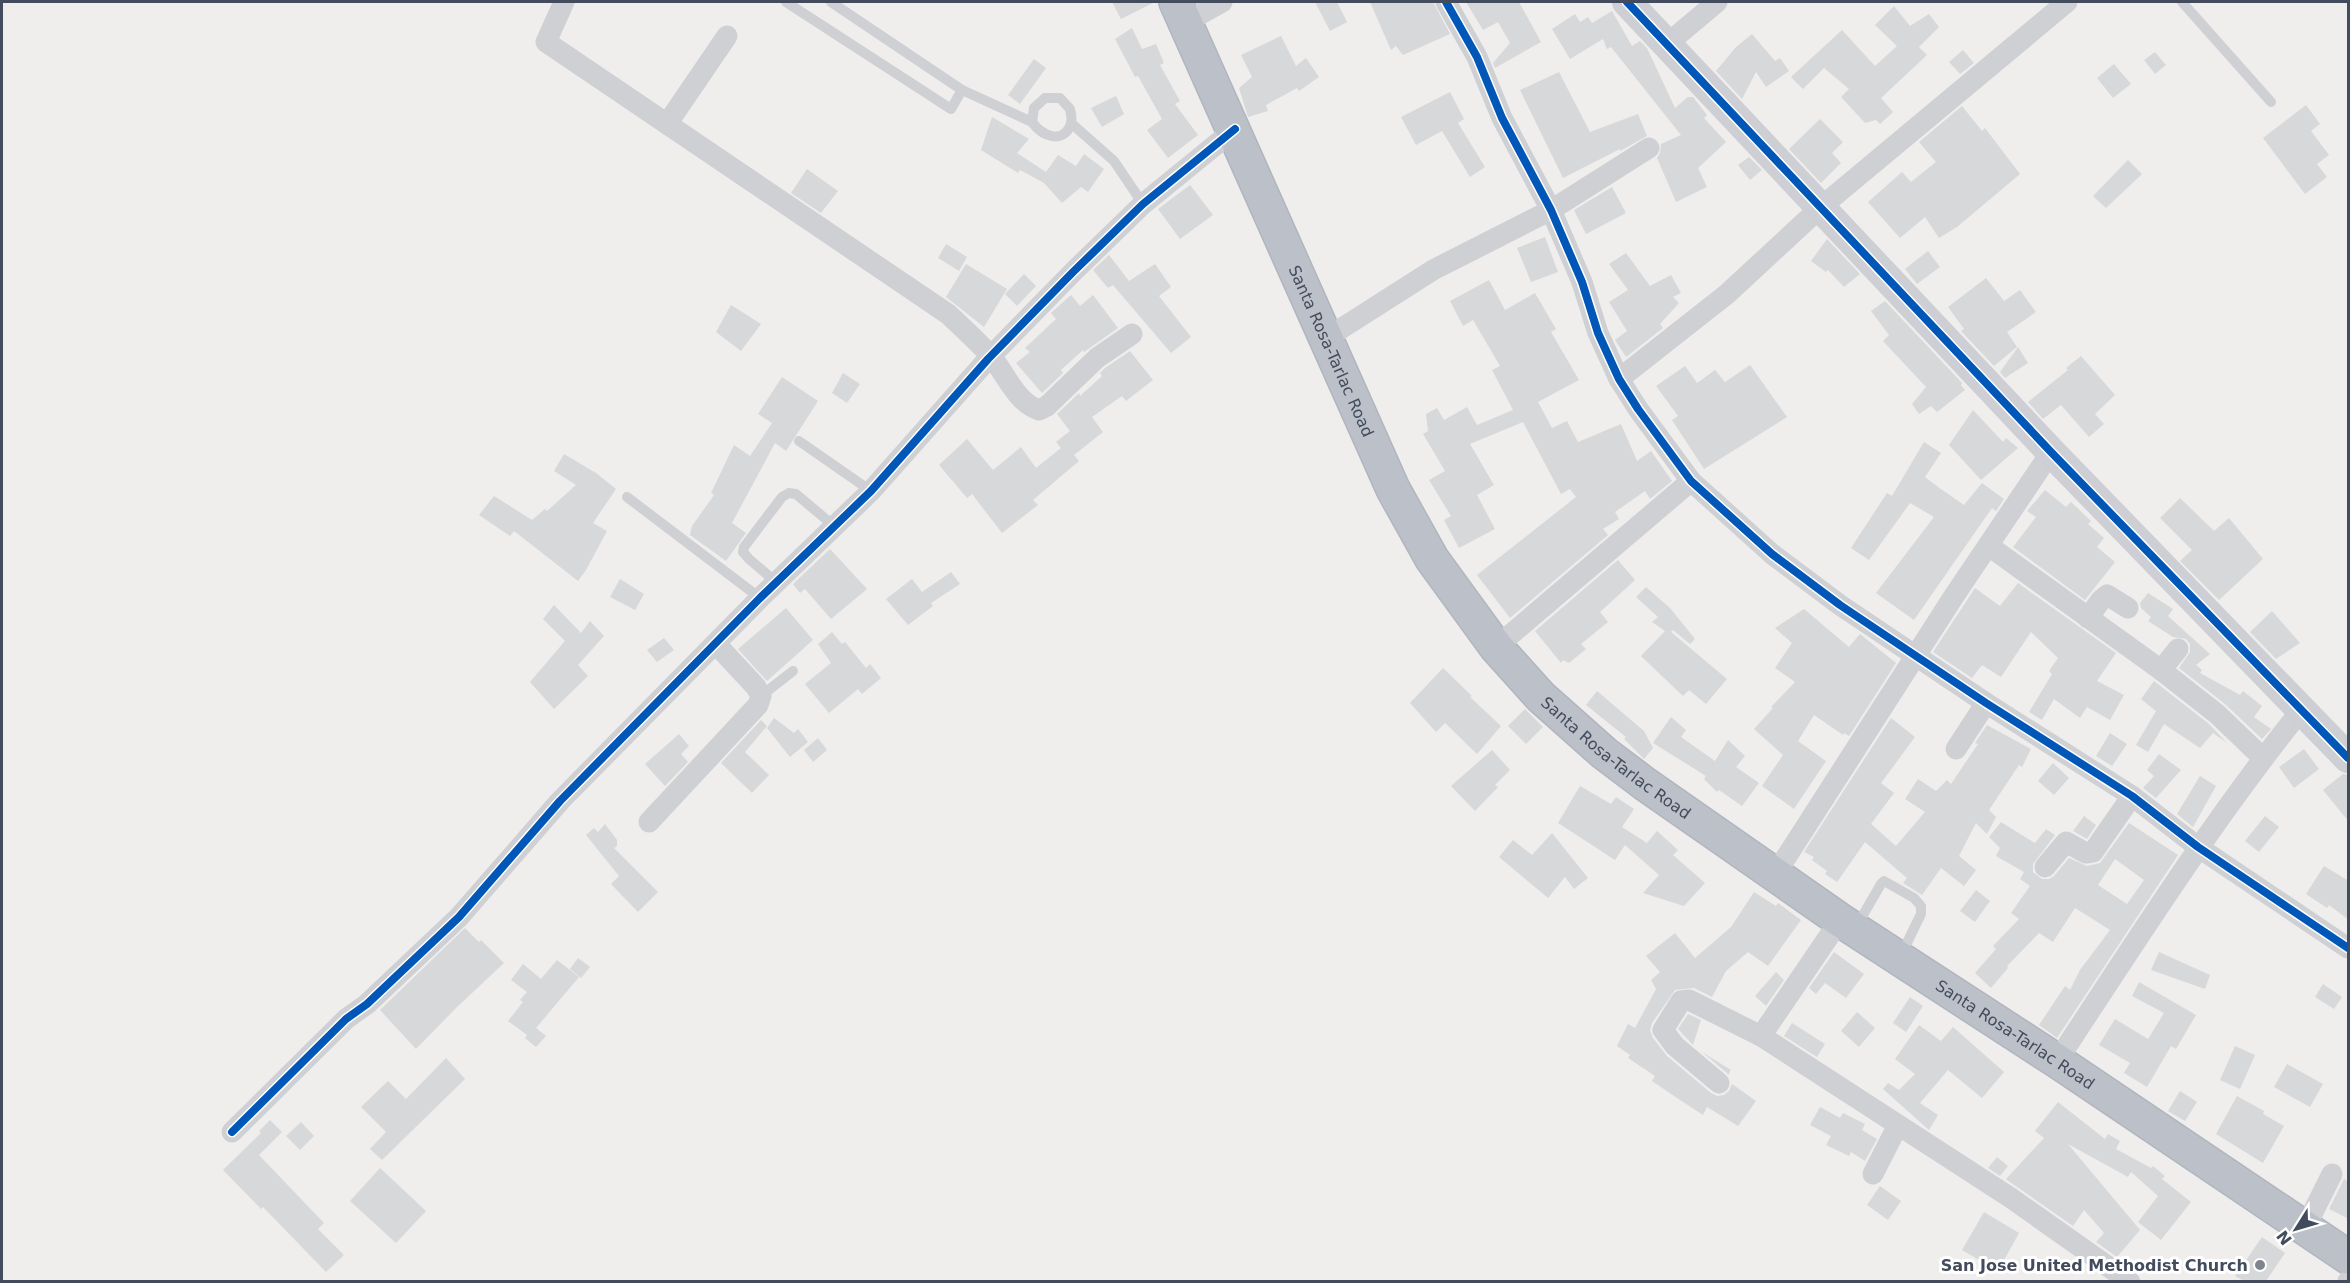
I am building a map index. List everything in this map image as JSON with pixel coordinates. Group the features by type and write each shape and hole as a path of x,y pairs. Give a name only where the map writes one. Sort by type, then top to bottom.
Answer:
{"highway":[{"name":"Santa Rosa-Tarlac Road","path":"1181,12 1328,338 1371,442 1415,531 1450,587 1496,647 1541,697 1604,753 1645,784 1848,925 2057,1061 2349,1257"}],"street":[{"path":"564,2 546,42 948,314 992,356 1012,387 1032,408 1039,410 1047,406 1097,358 1132,334"},
{"path":"1181,12 1222,2"},
{"path":"1446,2 1467,38 1502,118 1551,210 1582,282 1598,333 1619,379 1691,481 1738,525 1806,581 1916,657 2132,796 2198,847 2349,948"},
{"path":"1627,2 2051,452 2349,758"},
{"path":"1667,44 1717,2"},
{"path":"1619,379 1727,294 1821,207 2067,2"},
{"path":"667,124 727,36"},
{"path":"232,1132 346,1019 367,1004 459,916 560,801 776,582 871,491 992,356 1143,204 1235,129"},
{"path":"1328,338 1433,270 1551,210 1648,148"},
{"path":"1776,873 2051,452"},
{"path":"1496,647 1691,481"},
{"path":"1989,546 2161,670 2217,714 2263,758"},
{"path":"2088,618 2107,595 2128,608"},
{"path":"649,822 758,705 761,696 756,687 716,644"},
{"path":"2161,670 2178,649"},
{"path":"1956,749 1986,703"},
{"path":"2057,1061 2198,847 2302,709"},
{"path":"2045,867 2066,842 2086,853 2093,852 2132,796"},
{"path":"1761,1036 1848,925"},
{"path":"1719,1083 1675,1046 1663,1030 1681,1001 1689,1000 1761,1036 2011,1198 2130,1281"},
{"path":"1873,1174 1898,1125"},
{"path":"2305,1228 2332,1174"}],"lane":[{"path":"786,2 951,110 962,90"},
{"path":"831,2 962,90 1032,122 1039,133 1051,137 1063,134 1071,123 1070,109 1060,98 1045,98 1034,108 1032,122"},
{"path":"2182,2 2271,102"},
{"path":"1071,123 1114,160 1143,204"},
{"path":"799,441 871,491"},
{"path":"776,582 743,552 744,547 782,497 789,493 796,494 834,526"},
{"path":"627,498 760,598"},
{"path":"761,696 793,671"},
{"path":"1848,925 1884,881 1914,898 1921,906 1921,914 1900,958"}],"building":[{"path":"1112,2 1155,2 1121,19"},
{"path":"1315,2 1337,2 1347,22 1330,31"},
{"path":"1370,2 1433,2 1450,34 1403,55 1396,46 1391,50"},
{"path":"1466,2 1519,2 1541,42 1495,68 1493,63 1510,43 1498,22 1483,30"},
{"path":"1894,6 1910,26 1929,14 1939,27 1919,47 1927,55 1881,98 1893,112 1880,124 1876,120 1865,123 1841,97 1849,89 1824,68 1803,89 1791,77 1842,30 1875,66 1897,46 1875,25"},
{"path":"1612,11 1632,46 1640,41 1647,48 1675,108 1688,97 1693,97 1707,115 1704,118 1726,142 1698,168 1707,187 1676,202 1657,158 1661,144 1681,135 1611,47 1607,49 1603,39 1570,59 1552,29 1575,14 1580,22 1588,17 1592,23"},
{"path":"1132,28 1142,49 1156,44 1164,63 1160,65 1180,101 1175,104 1198,135 1168,158 1147,130 1162,119 1138,76 1135,77 1115,39"},
{"path":"1752,34 1775,61 1780,58 1789,71 1766,87 1756,72 1742,99 1716,71 1736,47"},
{"path":"1281,36 1296,66 1306,58 1319,77 1299,91 1297,88 1266,105 1268,111 1248,117 1239,88 1252,77 1241,55"},
{"path":"1963,50 1974,63 1960,74 1949,62"},
{"path":"2155,52 2166,65 2155,74 2144,60"},
{"path":"1034,59 1046,68 1020,104 1008,95"},
{"path":"2114,64 2131,84 2113,98 2097,78"},
{"path":"1559,72 1590,132 1638,114 1647,136 1563,178 1520,90"},
{"path":"1450,92 1464,119 1458,123 1485,167 1470,177 1442,131 1416,145 1401,117"},
{"path":"1116,96 1124,114 1102,127 1091,108"},
{"path":"2306,105 2320,124 2311,131 2329,155 2317,164 2327,177 2305,194 2263,138"},
{"path":"1962,106 1982,131 1985,128 2020,174 1957,227 1939,238 1925,217 1900,238 1868,202 1902,172 1911,182 1936,162 1919,142"},
{"path":"992,117 1029,139 1017,153 1046,172 1058,155 1076,166 1084,154 1104,169 1088,192 1081,187 1062,203 1044,183 1020,170 1018,173 981,150"},
{"path":"1820,119 1843,142 1832,153 1841,163 1821,183 1789,149"},
{"path":"1749,157 1762,170 1750,180 1738,165"},
{"path":"2128,160 2142,174 2106,208 2093,196"},
{"path":"807,169 838,191 821,213 791,193"},
{"path":"1190,185 1213,215 1180,239 1158,209"},
{"path":"1612,187 1626,213 1586,234 1574,210"},
{"path":"1545,237 1558,272 1531,282 1517,248"},
{"path":"1827,239 1860,274 1844,287 1828,270 1826,272 1811,261"},
{"path":"946,244 967,257 959,271 938,258"},
{"path":"1928,251 1940,267 1917,284 1905,269"},
{"path":"1626,253 1650,286 1671,275 1681,293 1673,297 1679,303 1660,324 1663,328 1626,357 1615,340 1627,331 1609,302 1628,290 1609,264"},
{"path":"1109,255 1129,281 1155,264 1171,287 1159,296 1191,337 1171,353 1113,285 1108,288 1093,270"},
{"path":"966,264 1007,289 984,327 946,297"},
{"path":"1024,274 1036,286 1017,306 1005,294"},
{"path":"1986,278 2004,301 2020,290 2036,312 2007,332 2017,347 1994,366 1961,331 1964,329 1948,307"},
{"path":"1489,280 1505,310 1535,293 1556,329 1551,332 1579,380 1538,402 1552,428 1567,421 1578,442 1621,424 1637,461 1651,451 1672,481 1650,499 1645,491 1615,512 1619,519 1603,529 1608,535 1510,618 1477,575 1576,497 1570,489 1561,494 1523,422 1470,444 1494,485 1477,495 1495,529 1459,548 1444,520 1451,516 1429,480 1445,471 1423,434 1428,431 1426,414 1437,408 1444,420 1467,407 1477,425 1513,410 1492,370 1500,366 1473,320 1463,326 1450,301"},
{"path":"1071,295 1080,306 1093,295 1118,328 1084,352 1083,350 1061,370 1063,373 1042,393 1016,363 1030,352 1025,348 1056,319 1051,313"},
{"path":"1885,301 1962,383 1965,390 1937,412 1931,406 1919,414 1912,404 1926,387 1883,341 1889,335 1871,311"},
{"path":"731,305 761,324 741,351 716,332"},
{"path":"2018,347 2028,363 2005,378 2000,372"},
{"path":"1130,351 1153,380 1126,401 1122,396 1092,417 1103,432 1074,455 1079,461 1033,500 1038,505 1002,533 972,494 967,498 939,465 967,439 993,470 1021,447 1036,468 1061,448 1056,442 1070,431 1057,414 1079,393 1080,396 1102,376 1100,373 1105,368"},
{"path":"2081,356 2115,395 2095,414 2104,424 2089,437 2061,405 2043,419 2028,402 2068,370 2066,368"},
{"path":"1750,365 1787,417 1704,469 1672,420 1678,416 1656,386 1685,366 1697,383 1715,370 1725,382"},
{"path":"843,373 860,384 847,403 832,393"},
{"path":"782,377 818,401 786,451 775,443 732,523 746,533 726,561 690,535 692,526 714,495 711,493 734,445 750,456 772,423 758,414"},
{"path":"1973,410 2003,442 2006,438 2018,448 1981,480 1949,445"},
{"path":"1924,442 1941,453 1925,477 1938,487 1964,505 1982,483 2004,499 1996,511 1992,508 1914,620 1876,593 1934,517 1910,503 1869,560 1851,548 1887,493 1892,496"},
{"path":"564,454 596,473 616,489 593,523 607,531 578,581 514,531 510,536 479,515 494,496 532,520 545,509 547,511 576,485 554,471"},
{"path":"2045,490 2066,507 2071,502 2091,521 2088,524 2104,538 2097,547 2115,562 2085,600 2013,547 2036,517 2027,511"},
{"path":"2180,498 2214,531 2229,518 2263,559 2219,600 2180,561 2192,550 2160,518"},
{"path":"830,549 867,589 831,619 805,589 800,593 793,584"},
{"path":"1618,560 1635,580 1600,612 1608,622 1581,644 1586,649 1569,663 1563,660 1561,663 1535,631"},
{"path":"951,572 960,584 931,603 933,606 908,625 886,599 912,579 922,592"},
{"path":"620,579 644,594 635,610 610,597"},
{"path":"2018,583 2116,653 2097,681 2124,695 2110,720 2087,707 2080,718 2054,699 2042,720 2029,712 2052,674 2049,671 2058,658 2031,632 2001,677 1982,665 1972,678 1933,652 1975,588 2000,606"},
{"path":"1646,587 1670,608 1695,639 1690,644 1673,630 1671,632 1727,679 1706,704 1689,690 1683,696 1641,656 1665,631 1652,622 1658,617 1636,597"},
{"path":"2148,593 2173,609 2168,616 2210,654 2196,665 2202,670 2200,673 2240,695 2243,691 2262,706 2254,717 2271,729 2262,739 2225,704 2179,668 2190,652 2190,644 2186,639 2173,637 2148,621 2151,617 2141,608 2140,603"},
{"path":"554,605 581,633 590,621 604,636 578,665 588,676 554,709 530,682 565,641 543,619"},
{"path":"786,608 813,640 767,681 738,649"},
{"path":"1804,609 1849,647 1860,634 1896,663 1849,736 1844,733 1843,735 1814,715 1798,741 1826,761 1794,809 1762,786 1783,755 1754,729 1795,682 1775,668 1792,643 1775,628"},
{"path":"2272,611 2300,643 2276,659 2250,632"},
{"path":"832,632 842,644 845,642 866,668 870,664 881,678 862,694 858,689 829,713 805,684 831,663 818,644"},
{"path":"664,638 674,650 657,662 647,650"},
{"path":"1443,668 1501,726 1477,754 1445,723 1436,732 1410,703"},
{"path":"2154,681 2209,724 2227,743 2213,733 2200,748 2164,724 2148,752 2136,745 2156,711 2141,699"},
{"path":"1597,691 1644,731 1653,748 1644,759 1624,739 1626,737 1586,705"},
{"path":"1525,709 1543,727 1526,744 1508,726"},
{"path":"1671,717 1686,730 1681,737 1715,761 1728,740 1745,756 1736,767 1759,783 1742,806 1719,790 1717,792 1704,779 1706,776 1653,743"},
{"path":"774,718 794,733 798,729 808,742 790,757 767,728"},
{"path":"1891,718 1915,737 1881,783 1894,793 1871,824 1896,846 1925,812 1905,799 1918,779 1936,791 1947,780 1951,784 1978,744 1975,743 1987,725 2031,749 2022,767 2019,765 1989,810 1996,817 1987,834 1976,823 1959,856 1976,870 1964,886 1941,868 1922,895 1903,883 1907,878 1865,842 1837,882 1825,874 1827,871 1812,860 1814,857 1804,852"},
{"path":"761,720 767,726 745,752 769,775 752,793 721,763"},
{"path":"2110,733 2127,744 2112,766 2096,756"},
{"path":"679,734 689,746 681,754 688,762 665,786 645,764"},
{"path":"818,738 827,750 813,762 804,750"},
{"path":"2304,749 2319,769 2294,788 2279,767"},
{"path":"1492,750 1510,770 1495,785 1498,787 1475,811 1451,786"},
{"path":"2159,754 2181,770 2156,798 2143,788 2154,776 2147,770"},
{"path":"2053,763 2069,778 2054,795 2038,781"},
{"path":"2343,774 2349,775 2349,822 2323,790"},
{"path":"2200,776 2216,786 2193,827 2177,814"},
{"path":"1580,786 1611,804 1616,797 1634,809 1622,827 1647,843 1657,831 1678,850 1673,855 1705,883 1684,906 1643,893 1659,875 1625,845 1615,860 1558,823"},
{"path":"2084,816 2096,825 2087,839 2073,831"},
{"path":"2265,816 2279,827 2259,852 2245,841"},
{"path":"2001,822 2035,843 2046,829 2055,835 2033,864 2033,872 2042,879 2054,876 2069,858 2087,866 2100,863 2129,823 2178,855 2057,1038 2039,1025 2065,986 2070,990 2080,970 2110,930 2075,908 2053,942 2039,933 2007,966 2008,968 1991,988 1975,973 1996,949 1993,946 2019,919 2011,913 2030,886 2020,879 2024,872 1996,856 2000,848 1989,837","holes":["2115,859 2144,880 2127,904 2098,885"]},
{"path":"605,824 617,840 617,846 614,848 658,892 638,912 611,884 619,876 586,835 594,828 598,832"},
{"path":"1552,833 1588,878 1574,889 1565,877 1548,898 1499,857 1513,840 1532,855"},
{"path":"2324,866 2349,881 2349,920 2329,905 2327,908 2306,894"},
{"path":"1976,890 1990,901 1975,922 1960,911"},
{"path":"1754,892 1776,906 1778,903 1801,920 1768,966 1748,952 1726,971 1712,997 1694,988 1675,990 1652,1023 1650,1030 1653,1038 1667,1056 1711,1093 1717,1096 1724,1095 1732,1084 1756,1101 1738,1126 1707,1107 1703,1115 1680,1100 1652,1081 1655,1076 1628,1058 1630,1055 1617,1046 1628,1024 1635,1028 1656,989 1651,980 1660,972 1646,956 1675,933 1695,958 1731,927"},
{"path":"465,928 504,963 416,1049 380,1010"},
{"path":"1834,952 1864,974 1846,998 1825,983 1816,994 1809,988"},
{"path":"2159,952 2210,975 2205,989 2151,970"},
{"path":"578,958 590,967 581,978 570,969"},
{"path":"557,960 579,977 536,1028 546,1036 536,1047 525,1038 527,1035 508,1021 523,1002 520,1000 527,992 511,980 523,964 541,979"},
{"path":"1776,972 1784,980 1766,1006 1755,996"},
{"path":"2139,982 2196,1015 2176,1049 2171,1046 2147,1087 2124,1073 2130,1063 2099,1045 2115,1019 2148,1039 2164,1013 2132,996"},
{"path":"2323,984 2342,997 2334,1009 2315,997"},
{"path":"1910,997 1923,1006 1906,1032 1893,1023"},
{"path":"1857,1012 1875,1028 1859,1047 1841,1031"},
{"path":"1688,1014 1701,1020 1693,1045 1678,1029"},
{"path":"1792,1023 1825,1044 1817,1057 1784,1036"},
{"path":"1919,1025 1941,1041 1953,1027 2004,1072 1982,1098 1948,1070 1920,1103 1938,1115 1929,1130 1883,1089 1888,1083 1899,1090 1915,1074 1895,1059"},
{"path":"2235,1046 2255,1055 2240,1089 2220,1080"},
{"path":"1702,1052 1731,1070 1728,1075 1727,1073"},
{"path":"446,1058 465,1079 382,1160 370,1149 386,1132 361,1107 388,1081 406,1099"},
{"path":"2287,1064 2323,1084 2310,1107 2274,1087"},
{"path":"2180,1091 2197,1102 2185,1121 2168,1111"},
{"path":"2237,1096 2264,1111 2263,1114 2284,1126 2263,1163 2216,1134"},
{"path":"2058,1102 2105,1139 2108,1134 2120,1141 2116,1149 2151,1168 2153,1166 2165,1176 2162,1179 2191,1202 2161,1240 2138,1222 2158,1196 2131,1172 2128,1177 2068,1144 2140,1230 2117,1257 2096,1242 2104,1233 2084,1210 2073,1226 2006,1179 2044,1138 2035,1131"},
{"path":"1820,1107 1840,1118 1843,1113 1865,1124 1862,1130 1877,1139 1865,1161 1851,1152 1849,1156 1826,1145 1831,1136 1810,1125"},
{"path":"270,1120 282,1132 259,1155 324,1223 318,1229 344,1255 326,1272 263,1207 261,1209 223,1170 261,1133 259,1131"},
{"path":"301,1122 314,1136 300,1150 286,1136"},
{"path":"1997,1157 2008,1166 2000,1176 1988,1168"},
{"path":"380,1168 426,1211 396,1243 350,1201"},
{"path":"2344,1179 2349,1182 2349,1219 2329,1209"},
{"path":"1880,1186 1901,1201 1888,1220 1867,1205"},
{"path":"1984,1212 2019,1233 1998,1271 1962,1250"},
{"name":"San Jose United Methodist Church","path":"2262,1237 2285,1253 2266,1281 2244,1281 2235,1276"}],"cycle path":[{"path":"1446,2 1477,57 1502,118 1551,210 1582,282 1598,333 1619,379 1691,481 1772,554 1840,605 1986,703 2132,796 2198,847 2348,948"},
{"path":"1627,2 2051,452 2348,758"},
{"path":"232,1132 346,1019 367,1004 459,917 560,801 760,598 871,491 988,359 1073,272 1143,204 1235,129"}],"place":[{"name":"San Jose United Methodist Church","path":"2260,1265"}]}
